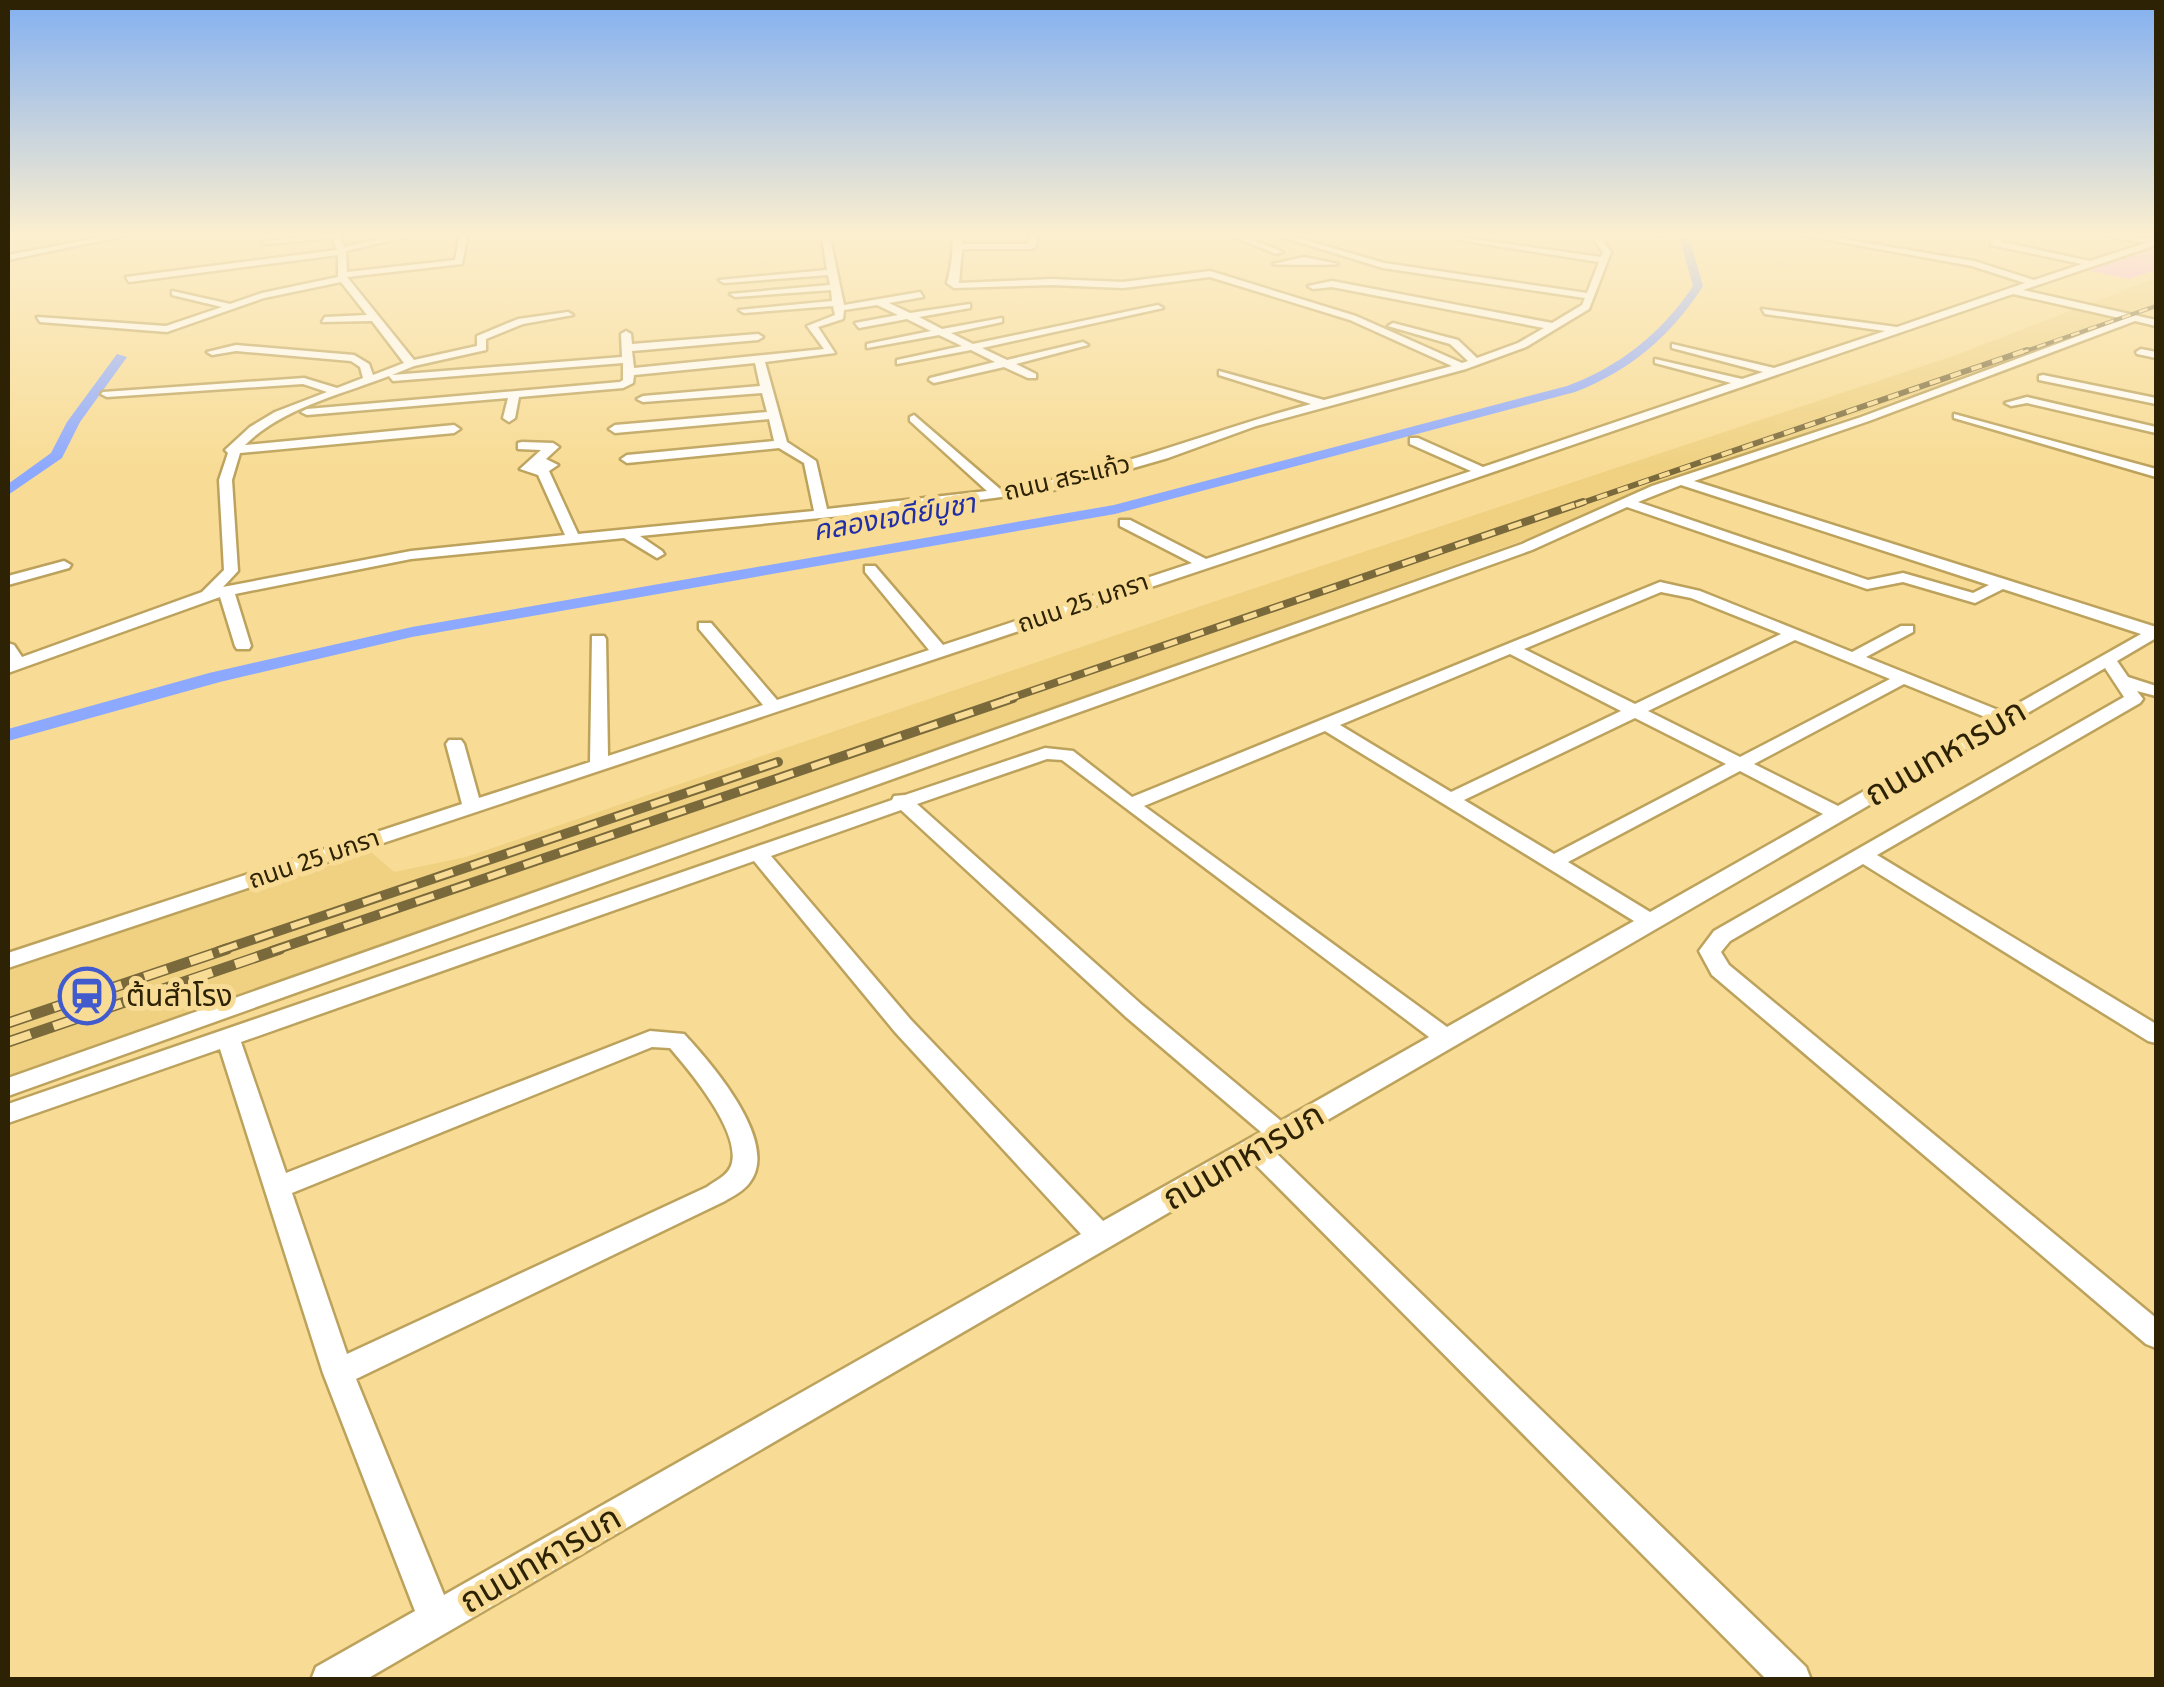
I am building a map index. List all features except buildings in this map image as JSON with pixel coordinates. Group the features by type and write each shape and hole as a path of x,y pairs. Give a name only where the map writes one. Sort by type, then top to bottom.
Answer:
{"street":[{"path":"40,319 167,329 217,312"},
{"path":"370,312 411,364"},
{"path":"626,353 759,359 830,352 812,326 837,320 839,312"},
{"path":"899,312 1032,376"},
{"path":"858,325 933,312"},
{"path":"902,362 1140,312"},
{"path":"1333,312 1468,364"},
{"path":"1477,312 1557,327"},
{"name":"ถนน สระแก้ว","path":"14,666 203,596 411,555 998,494 1120,468 1324,403 1468,364 1557,327 1574,312"},
{"path":"1769,312 1900,330"},
{"name":"ถนน 25 มกรา","path":"8,961 1482,471 1948,312"},
{"path":"2114,312 2155,322"},
{"path":"203,596 218,588 231,570 232,540 222,482 231,450 261,423 411,364 482,348 481,338 501,322 568,315"},
{"path":"1363,316 1454,342 1468,364"},
{"path":"325,320 375,318"},
{"path":"8,1087 1508,554 1682,481 1866,419 2135,318"},
{"path":"871,346 998,320"},
{"path":"376,380 758,337"},
{"path":"934,380 1083,344"},
{"path":"1676,346 1776,372"},
{"path":"212,352 250,349 354,358 376,380"},
{"path":"2141,352 2156,355"},
{"path":"279,414 623,385 629,381 626,353"},
{"path":"759,359 771,416 782,444"},
{"path":"1659,360 1742,383"},
{"path":"1648,370 1720,390"},
{"path":"1224,373 1324,403"},
{"path":"2043,378 2156,401"},
{"path":"107,394 304,381 338,392"},
{"path":"643,399 765,389"},
{"path":"509,418 514,394"},
{"path":"2012,404 2028,400 2156,430"},
{"path":"615,429 771,416"},
{"path":"1958,416 2156,473"},
{"path":"914,419 998,494"},
{"path":"231,450 454,429"},
{"path":"1414,440 1482,471"},
{"path":"627,460 782,444 810,461 822,512"},
{"path":"522,446 554,448 541,466 572,538"},
{"path":"1682,481 2156,633"},
{"path":"1627,503 1867,585 1903,577 1975,598 2002,584"},
{"path":"726,522 736,540"},
{"path":"1124,523 1203,563"},
{"path":"626,533 657,554"},
{"path":"8,581 64,565"},
{"path":"870,569 939,651"},
{"path":"1130,805 1660,587 1694,594 2002,718"},
{"path":"226,590 242,646"},
{"path":"705,626 774,706"},
{"path":"1850,659 1907,629"},
{"name":"ถนนทหารบก","path":"329,1680 2002,718 2115,671 2156,633"},
{"path":"1451,799 1793,635"},
{"path":"598,639 600,764"},
{"path":"8,648 14,666"},
{"path":"1510,648 1836,813"},
{"path":"2115,671 2156,690"},
{"path":"2115,671 2134,699 1722,936 1710,951 1720,970 2156,1336"},
{"path":"1555,861 1900,680"},
{"path":"1326,724 1650,921"},
{"path":"455,744 472,806"},
{"path":"8,1114 901,800 1057,752 1067,755 1446,1038"},
{"path":"901,800 1119,998 1268,1142 1793,1680"},
{"path":"756,851 903,1026 1100,1236"},
{"path":"1863,856 2156,1035"},
{"path":"227,1035 338,1373 436,1619"},
{"path":"278,1187 650,1040 676,1040 740,1129 746,1153 741,1174 716,1194 338,1373"}],"shaded area":[{"path":"2068,312 2148,312 1619,498 1524,540 8,1077 8,968 371,852 394,872 466,857 1201,606 1956,355"}],"waterway":[{"name":"คลองเจดีย์บูชา","path":"8,735 216,677 412,632 1115,509 1571,389 1626,361 1680,312"},
{"path":"8,491 57,455 74,422 121,357"}],"railway":[{"path":"2020,353 2139,312"},
{"path":"1576,505 2027,350"},
{"path":"1005,700 1583,502"},
{"path":"272,951 1013,698"},
{"path":"219,951 778,762"},
{"path":"8,1023 227,949"},
{"path":"8,1042 280,949"}],"place":[{"name":"ต้นสำโรง","path":"87,996"}]}
